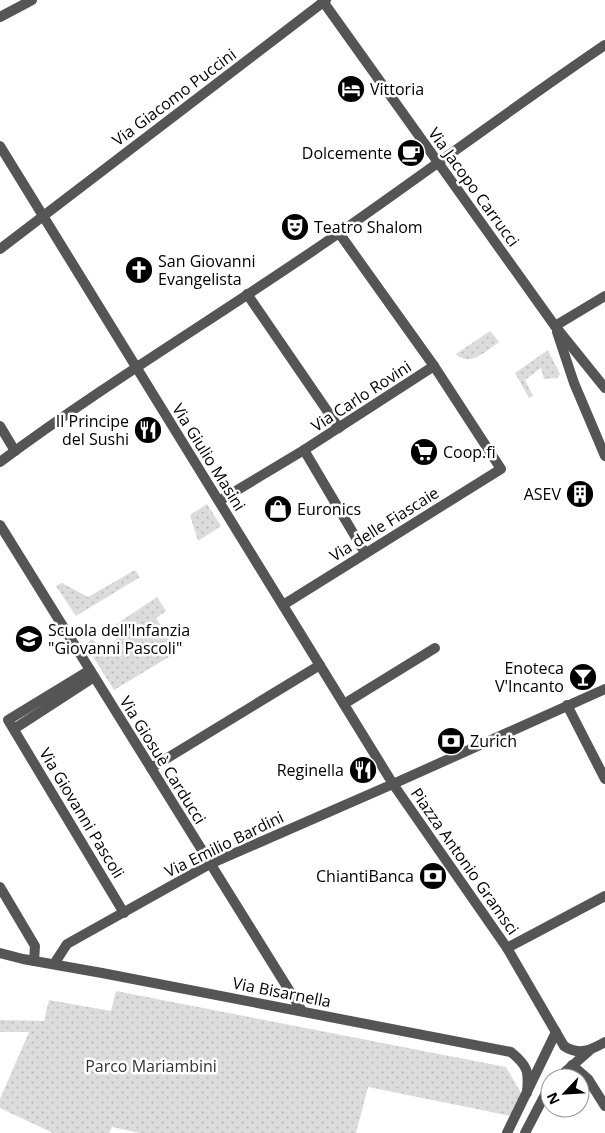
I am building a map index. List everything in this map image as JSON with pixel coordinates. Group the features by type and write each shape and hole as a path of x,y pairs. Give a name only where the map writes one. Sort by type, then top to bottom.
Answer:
{"street":[{"path":"0,17 32,0"},
{"name":"Via Jacopo Carrucci","path":"324,1 555,326 605,388"},
{"name":"Via Giacomo Puccini","path":"0,249 324,1"},
{"path":"0,462 137,367 339,233 437,161 605,45"},
{"name":"Via Giulio Masini","path":"0,146 393,784"},
{"path":"339,233 434,366"},
{"path":"247,294 339,428"},
{"path":"605,296 555,326 574,383 605,456"},
{"name":"Via Carlo Rovini","path":"219,501 304,450 434,366"},
{"name":"Via delle Fiascaie","path":"283,605 501,469 434,366"},
{"path":"0,426 15,451"},
{"path":"304,450 365,553"},
{"name":"Via Giosuè Carducci","path":"0,525 302,1011"},
{"path":"344,704 435,648"},
{"path":"151,768 320,665"},
{"name":"Via Giovanni Pascoli","path":"92,673 8,720 124,913"},
{"name":"Piazza Antonio Gramsci","path":"605,689 393,784 507,948 605,896"},
{"path":"567,705 605,779"},
{"name":"Via Emilio Bardini","path":"54,964 67,944 210,864 393,784"},
{"path":"0,887 35,946 34,961"},
{"path":"507,948 564,1046 574,1051 589,1051"},
{"name":"Via Bisarnella","path":"0,953 511,1052 525,1064 528,1079 527,1093"},
{"path":"507,1133 556,1032"},
{"path":"569,1068 589,1051 605,1042"},
{"path":"572,1065 588,1079 605,1106"},
{"path":"525,1133 540,1104"}],"green space":[{"path":"490,331 499,342 478,357 467,359 461,358 456,354"},
{"path":"548,350 560,374 557,378 544,379 541,368 525,380 533,396 529,398 515,373"},
{"path":"207,504 221,526 198,541 190,515"},
{"path":"135,570 140,577 76,616 56,586 62,583 88,597"},
{"path":"157,597 166,611 156,618 177,652 114,690 85,644 92,639 100,647 112,646 117,637 115,625"},
{"name":"Parco Mariambini","path":"116,991 506,1067 521,1093 511,1116 368,1087 356,1133 140,1133 112,1127 109,1133 53,1133 0,1108 0,1099 29,1032 0,1032 0,1020 44,1021 49,1000 111,1011"}],"place":[{"name":"Vittoria","path":"351,89"},
{"name":"Dolcemente","path":"411,153"},
{"name":"Teatro Shalom","path":"295,227"},
{"name":"San Giovanni Evangelista","path":"139,270"},
{"name":"Il Principe del Sushi","path":"148,430"},
{"name":"Coop.fi","path":"424,452"},
{"name":"ASEV","path":"580,494"},
{"name":"Euronics","path":"278,509"},
{"name":"Scuola dell'Infanzia \"Giovanni Pascoli\"","path":"29,639"},
{"name":"Enoteca V'Incanto","path":"583,677"},
{"name":"Zurich","path":"451,741"},
{"name":"Reginella","path":"363,770"},
{"name":"ChiantiBanca","path":"433,876"}]}
